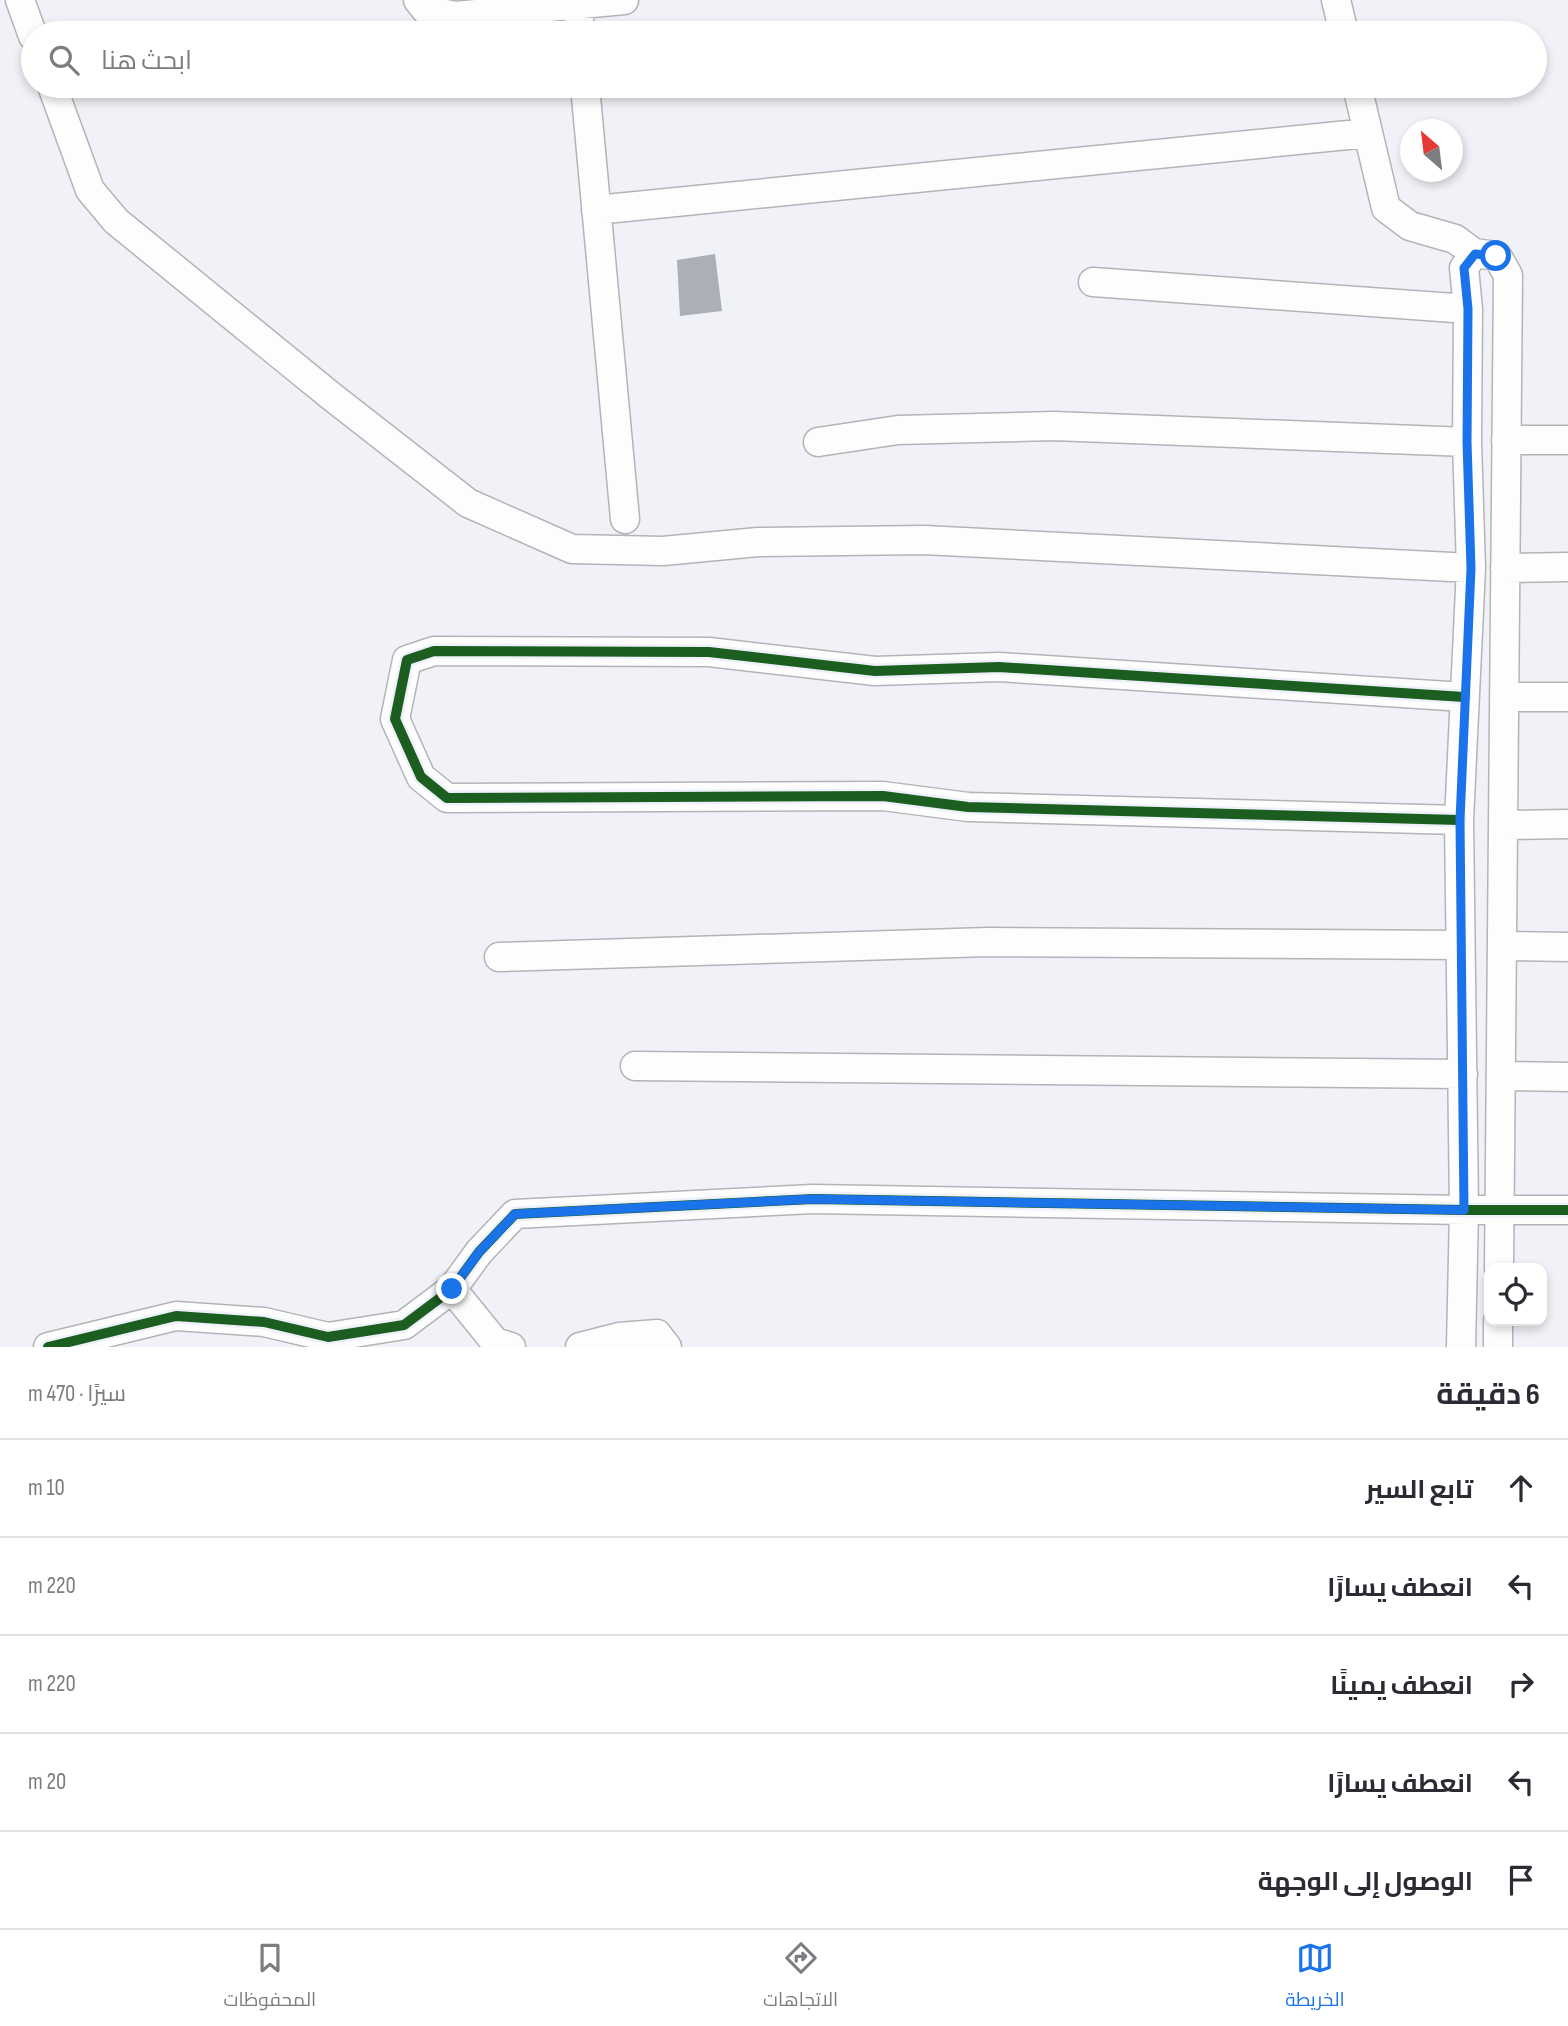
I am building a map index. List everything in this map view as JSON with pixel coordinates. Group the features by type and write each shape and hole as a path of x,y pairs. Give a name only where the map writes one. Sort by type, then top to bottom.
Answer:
{"street":[{"path":"20,0 28,21"},
{"path":"418,0 426,10 456,16 624,0"},
{"path":"1336,0 1341,21"},
{"path":"578,5 579,21"},
{"path":"56,98 90,190 116,221 331,396 468,503 572,549 663,551 758,542 923,540 1471,568"},
{"path":"586,98 625,519"},
{"path":"1360,98 1386,208 1410,226 1455,239 1475,254 1496,256 1507,275 1499,1263"},
{"path":"596,210 1368,133"},
{"path":"1461,1347 1464,1210 1460,820 1471,568 1467,442 1468,309 1464,268 1475,254"},
{"path":"1093,282 1468,309"},
{"path":"818,442 898,429 1054,426 1467,442"},
{"path":"1506,440 1568,440"},
{"path":"1505,568 1568,567"},
{"path":"1460,820 968,807 883,796 447,798 421,777 395,719 407,660 434,651 709,652 875,671 999,667 1464,697"},
{"path":"1504,697 1568,697"},
{"path":"1503,825 1568,824"},
{"path":"499,957 988,942 1460,945"},
{"path":"1502,946 1568,947"},
{"path":"635,1066 1463,1074"},
{"path":"1501,1076 1568,1077"},
{"path":"48,1347 176,1316 264,1322 328,1337 404,1325 452,1289 479,1252 515,1214 813,1199 1568,1210"},
{"path":"452,1289 495,1342 511,1347"},
{"path":"1498,1326 1498,1347"},
{"path":"580,1347 619,1337 657,1334 667,1347"}],"building":[{"path":"715,254 722,311 680,316 677,260"}],"cycle path":[{"path":"1459,820 968,807 883,796 447,798 421,777 395,719 407,660 434,651 709,652 875,671 999,667 1464,697"},
{"path":"48,1347 176,1316 264,1322 328,1337 404,1325 452,1289 479,1252 515,1214 813,1199 1568,1210"}],"route":[{"path":"452,1289 479,1252 515,1214 813,1199 1464,1210 1460,820 1471,568 1467,442 1468,309 1464,268 1475,254 1496,256"}]}
